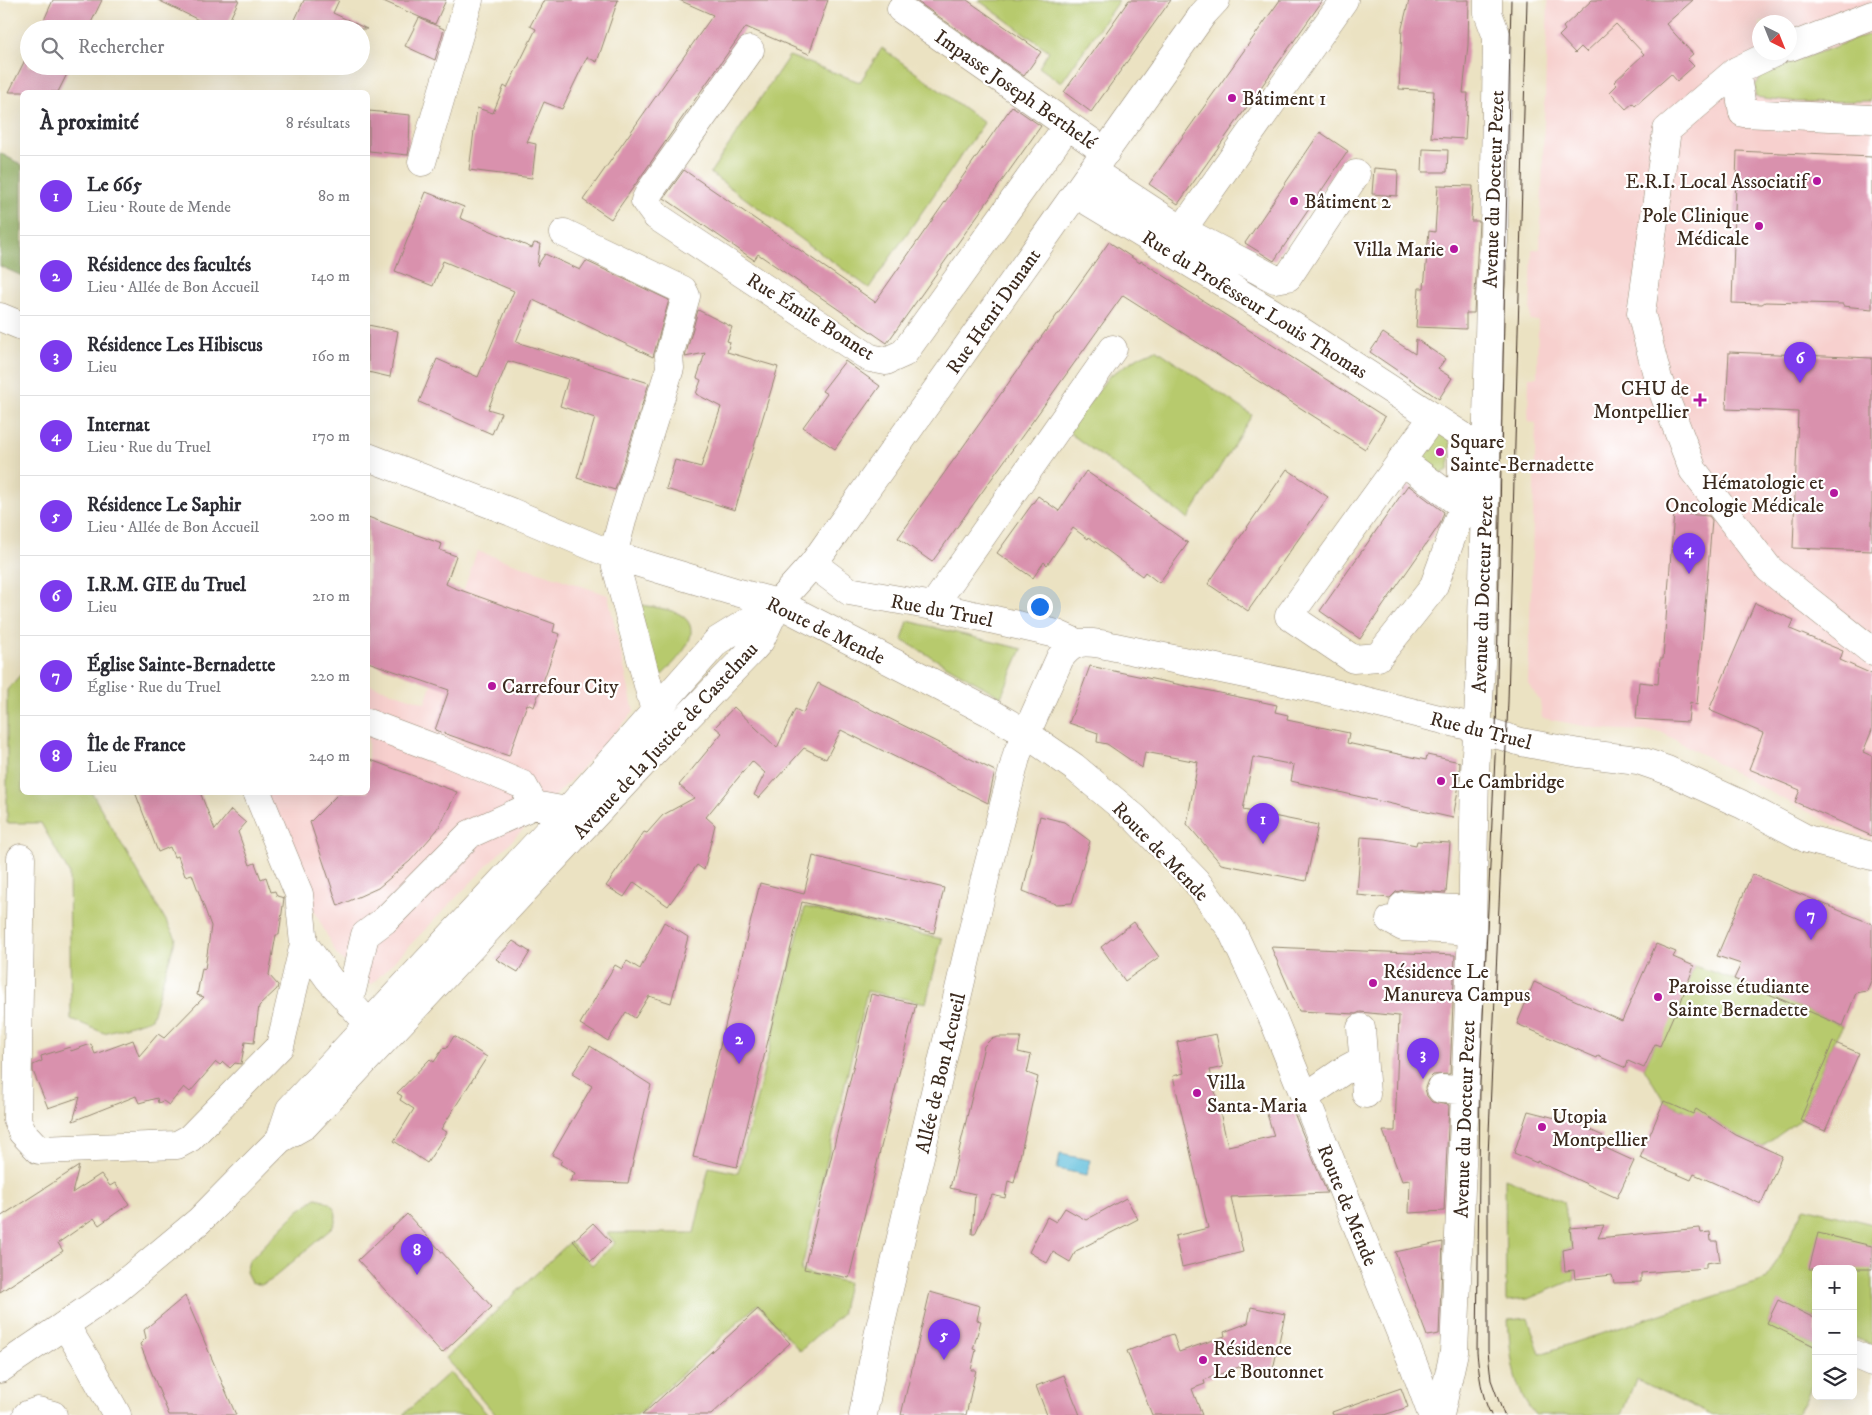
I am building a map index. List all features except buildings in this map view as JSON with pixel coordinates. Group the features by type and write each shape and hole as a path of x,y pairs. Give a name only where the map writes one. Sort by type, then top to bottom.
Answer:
{"street":[{"path":"422,162 469,0"},
{"path":"1182,230 1344,0"},
{"name":"Rue Henri Dunant","path":"778,603 814,564 1209,5"},
{"name":"Avenue du Docteur Pezet","path":"1440,1415 1454,1352 1456,1082 1472,921 1476,728 1480,663 1484,297 1497,37 1488,7"},
{"name":"Impasse Joseph Berthelé","path":"901,8 1068,125 1099,162 1182,230 1275,279 1288,277 1356,174"},
{"path":"1797,44 1872,15"},
{"name":"Rue Émile Bonnet","path":"750,50 650,191 645,201 656,216 870,358 886,361 904,353 1068,125"},
{"path":"1759,60 1736,71 1667,130 1641,313 1658,379 1693,470 1769,569 1872,651"},
{"path":"1736,71 1743,113 1872,119"},
{"name":"Rue du Professeur Louis Thomas","path":"1076,194 1273,313 1461,435 1463,506"},
{"path":"564,233 684,290 686,296 669,356 670,368 624,512 614,555 655,712"},
{"path":"0,317 20,325"},
{"path":"934,606 1113,349"},
{"path":"1402,460 1463,506 1433,588 1378,657 1353,659 1289,616 1433,417"},
{"name":"Route de Mende","path":"370,458 511,512 614,555 732,592 778,603 993,714 1025,733 1074,767 1135,818 1196,881 1230,930 1274,1021 1414,1366 1432,1415"},
{"name":"Rue du Truel","path":"814,564 849,591 934,606 1057,634 1077,643 1101,644 1322,690 1476,728 1521,742 1638,760 1667,770 1741,804 1808,839 1872,856"},
{"name":"Avenue de la Justice de Castelnau","path":"280,1139 290,1109 567,811 717,641 778,603"},
{"name":"Avenue de la Justice de Castelnau","path":"0,1369 104,1299 156,1258 199,1221 280,1139 305,1124 628,779 752,650 760,641 778,603"},
{"path":"1025,733 1040,706 1060,658 1067,649 1077,643"},
{"path":"370,724 440,750 523,785 534,805"},
{"name":"Allée de Bon Accueil","path":"863,1415 878,1336 985,878 1017,754 1025,733"},
{"path":"21,858 17,1119 22,1132 39,1150 177,1145 190,1138 280,1046 304,944 299,894 258,795"},
{"path":"350,1003 365,935 386,920 470,834 534,805 567,811"},
{"path":"1397,913 1472,921"},
{"path":"304,944 329,979 370,1024"},
{"path":"1361,1028 1366,1094"},
{"path":"1305,1097 1346,1069 1363,1060"},
{"path":"65,1325 117,1415"},
{"path":"1855,1355 1872,1362"},
{"path":"28,1415 38,1411 53,1415"}],"shaded area":[{"name":"CHU de Montpellier","path":"1548,0 1872,0 1872,839 1842,829 1779,797 1661,732 1600,729 1542,718 1540,701 1528,684 1536,423 1528,422 1529,377 1537,377 1538,321 1530,320 1532,249 1540,249"},
{"path":"477,551 608,595 634,712 566,785 371,985 337,955 255,795 370,795 370,685 425,703"}],"green space":[{"path":"978,0 1119,0 1061,83 1039,67 1049,51"},
{"path":"1872,33 1872,101 1798,102 1755,97 1755,86 1761,76"},
{"path":"882,48 984,123 869,288 710,173 789,56 860,82"},
{"path":"0,153 20,164 20,275 0,266"},
{"path":"1156,349 1252,415 1188,519 1068,432 1109,376 1140,356"},
{"path":"1443,431 1451,437 1450,459 1448,470 1440,474 1428,465 1424,457"},
{"path":"635,604 666,609 681,615 689,623 691,632 684,650 654,683"},
{"path":"908,621 1022,649 1001,697 902,640"},
{"path":"20,675 20,795 93,795 176,938 151,1019 104,1033 71,1019 69,873 41,823 7,823 7,690"},
{"path":"805,907 942,939 926,1003 867,991 801,1271 848,1283 841,1315 800,1351 758,1304 637,1415 496,1415 446,1358 570,1242 592,1265 615,1243 607,1233 694,1233 709,1167 738,1173"},
{"path":"1694,966 1734,979 1843,1026 1833,1042 1800,1120 1762,1147 1736,1135 1696,1110 1691,1119 1683,1115 1685,1110 1664,1101 1644,1068 1655,1044 1674,1014 1676,1014"},
{"path":"1505,1178 1564,1202 1572,1248 1563,1250 1565,1270 1574,1270 1575,1279 1528,1299 1506,1301"},
{"path":"316,1198 327,1201 334,1208 336,1217 332,1228 270,1281 261,1285 251,1282 246,1272 249,1261 298,1211"},
{"path":"1805,1207 1872,1224 1872,1345 1857,1339 1857,1265 1812,1265 1812,1317 1778,1301 1767,1323 1812,1345 1812,1384 1806,1399 1796,1415 1711,1415 1636,1379 1621,1415 1535,1415 1521,1393 1514,1370 1508,1320 1528,1318 1540,1354 1767,1279"},
{"path":"450,1372 488,1415 403,1415"}],"water":[{"path":"1060,1154 1090,1160 1087,1175 1057,1169"}],"tram line":[{"path":"1491,1415 1483,1392 1477,1352 1480,1083 1496,735 1511,0"},
{"path":"1504,1415 1491,1380 1488,1351 1488,1156 1508,701 1527,0"}],"place":[{"name":"Bâtiment 1","path":"1232,98"},
{"name":"E.R.I. Local Associatif","path":"1817,181"},
{"name":"Bâtiment 2","path":"1294,201"},
{"name":"Pole Clinique Médicale","path":"1759,226"},
{"name":"Villa Marie","path":"1454,249"},
{"name":"I.R.M. GIE du Truel","path":"1800,383"},
{"name":"CHU de Montpellier","path":"1700,400"},
{"name":"Square Sainte-Bernadette","path":"1440,452"},
{"name":"Hématologie et Oncologie Médicale","path":"1834,493"},
{"name":"Internat","path":"1689,574"},
{"name":"Carrefour City","path":"492,686"},
{"name":"Le Cambridge","path":"1441,781"},
{"name":"Le 665","path":"1263,844"},
{"name":"Église Sainte-Bernadette","path":"1811,940"},
{"name":"Résidence Le Manureva Campus","path":"1373,983"},
{"name":"Paroisse étudiante Sainte Bernadette","path":"1658,997"},
{"name":"Résidence des facultés","path":"739,1064"},
{"name":"Résidence Les Hibiscus","path":"1423,1079"},
{"name":"Villa Santa-Maria","path":"1197,1093"},
{"name":"Utopia Montpellier","path":"1542,1127"},
{"name":"Île de France","path":"417,1275"},
{"name":"Résidence Le Saphir","path":"944,1360"},
{"name":"Résidence Le Boutonnet","path":"1203,1360"}]}
